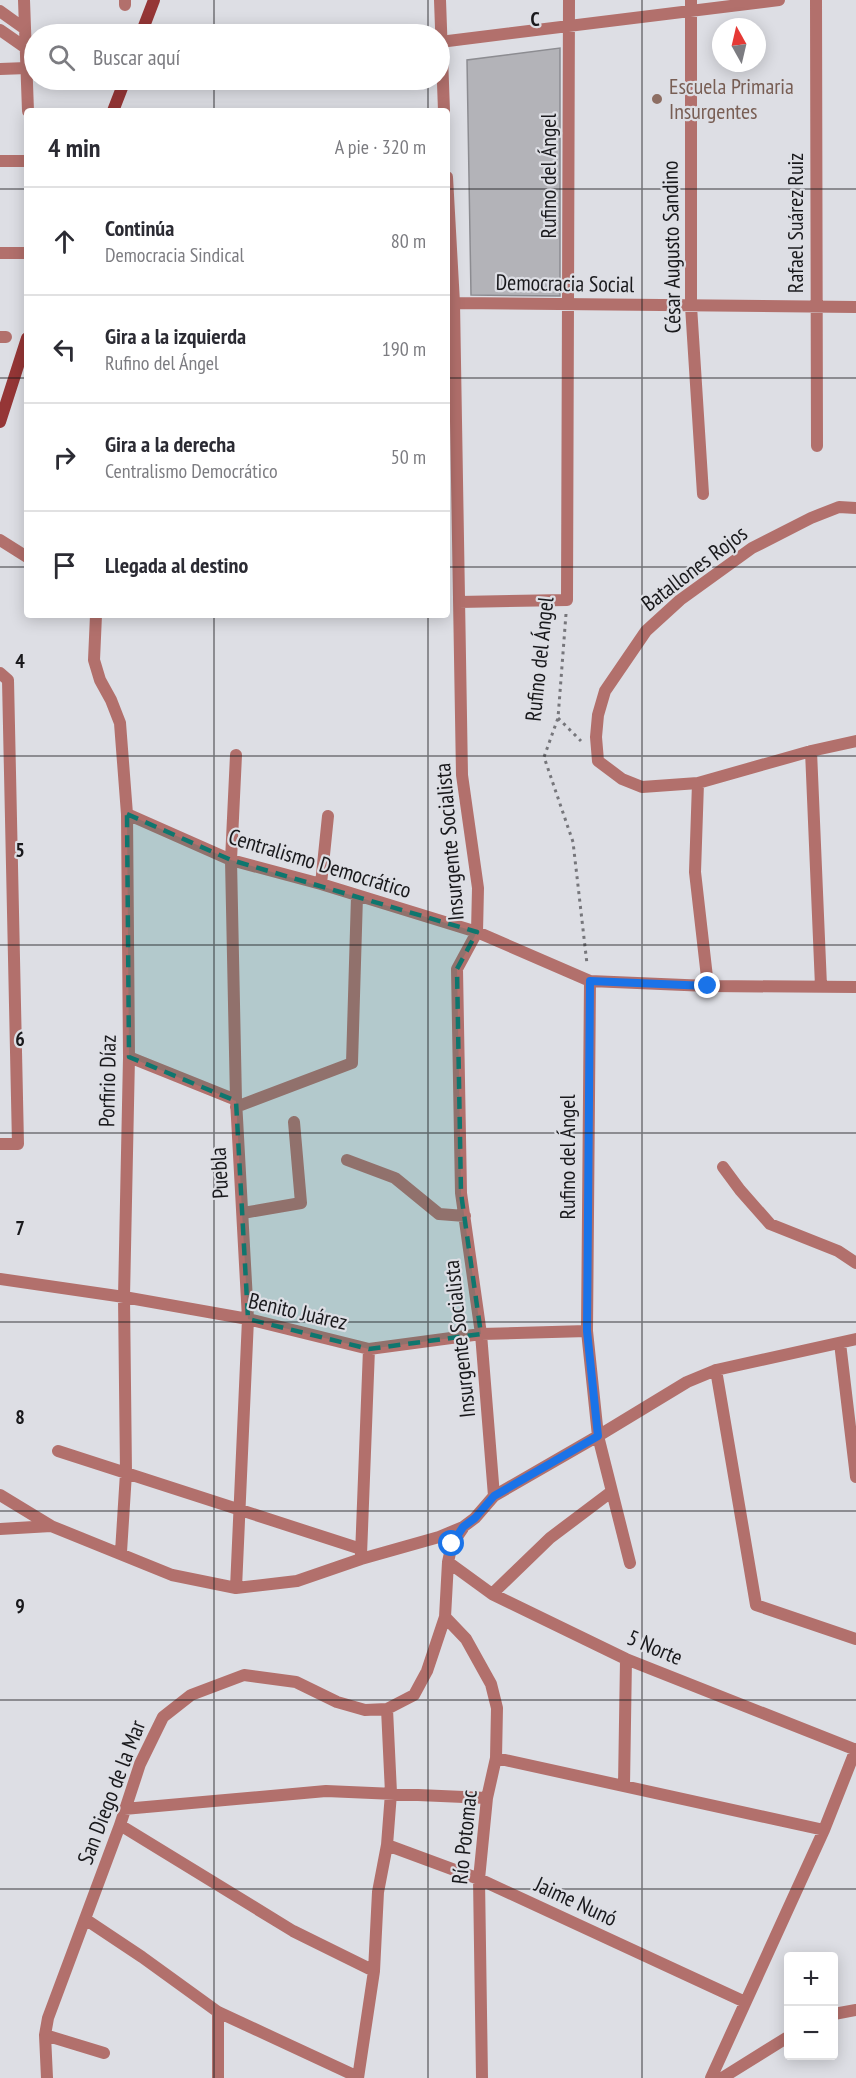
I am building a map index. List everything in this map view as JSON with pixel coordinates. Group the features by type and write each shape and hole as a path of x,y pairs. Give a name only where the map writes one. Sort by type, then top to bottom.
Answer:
{"main road":[{"path":"145,24 154,0"},
{"path":"115,108 124,90"},
{"path":"0,422 24,347"}],"street":[{"path":"24,0 25,24"},
{"path":"440,0 440,24"},
{"name":"Rufino del Ángel","path":"567,600 569,0"},
{"path":"450,41 569,26 691,5 779,0"},
{"name":"Rafael Suárez Ruiz","path":"816,0 817,446"},
{"name":"César Augusto Sandino","path":"691,5 691,306 703,494"},
{"path":"0,11 24,28"},
{"path":"0,30 24,47"},
{"path":"0,69 24,68"},
{"path":"28,90 28,108"},
{"path":"443,90 444,108"},
{"path":"0,161 24,161"},
{"name":"Insurgente Socialista","path":"450,231 454,303 462,775 478,888 477,932 457,969 461,1193 482,1334 494,1496"},
{"path":"0,253 24,253"},
{"name":"Democracia Social","path":"454,303 856,308"},
{"name":"Batallones Rojos","path":"698,783 642,788 622,779 598,761 596,737 598,715 605,691 646,631 680,600 752,548 811,518 839,507 856,508"},
{"path":"0,540 24,555"},
{"path":"459,602 567,600"},
{"name":"Porfirio Díaz","path":"96,618 94,660 99,680 111,700 120,723 127,814 129,1057 124,1297 126,1473 121,1552"},
{"path":"0,673 8,680 4,701 18,1144 0,1144"},
{"path":"708,986 694,872 698,783 811,751 856,741"},
{"path":"811,751 821,986"},
{"name":"Puebla","path":"236,755 231,860 236,1103 248,1319 236,1588"},
{"name":"Centralismo Democrático","path":"127,814 231,860 321,884 477,932 590,981 708,986 856,986"},
{"path":"321,884 328,816"},
{"path":"129,1057 236,1103 352,1063 357,896"},
{"name":"Rufino del Ángel","path":"590,981 587,1331 598,1436 630,1563"},
{"path":"856,986 856,992"},
{"path":"243,1213 302,1203 294,1122"},
{"path":"347,1160 395,1178 439,1214 465,1216"},
{"path":"723,1167 770,1224 838,1251 856,1263"},
{"name":"Benito Juárez","path":"0,1279 124,1297 248,1319 369,1349 482,1334 587,1331"},
{"path":"0,1495 51,1526 121,1552 172,1575 236,1588 297,1581 361,1554 439,1537 463,1527 475,1518 494,1496 687,1382 716,1370 856,1339"},
{"path":"840,1343 856,1477"},
{"path":"361,1554 369,1349"},
{"path":"716,1370 756,1605 856,1639"},
{"path":"58,1451 241,1510 361,1554"},
{"path":"492,1594 550,1538 611,1492"},
{"path":"0,1529 51,1526"},
{"name":"San Diego de la Mar","path":"47,2078 45,2036 48,2018 120,1825 140,1764 163,1717 191,1695 244,1675 296,1682 337,1702 364,1710 387,1709 414,1695 427,1671 445,1617 448,1562 452,1544 463,1527"},
{"name":"5 Norte","path":"448,1562 492,1594 626,1659 856,1750"},
{"name":"Río Potomac","path":"445,1617 466,1639 491,1684 497,1708 496,1758 488,1798 479,1879 482,2078"},
{"path":"624,1786 626,1659"},
{"path":"85,1919 218,2012 358,2077 374,1971 378,1892 387,1845 391,1793 387,1709"},
{"path":"711,2078 824,1830 856,1750"},
{"path":"496,1758 824,1830"},
{"path":"124,1809 326,1791 488,1798"},
{"path":"120,1825 293,1931 374,1971"},
{"name":"Jaime Nunó","path":"387,1845 479,1879 745,2002"},
{"path":"838,2013 856,2010"},
{"path":"218,2012 218,2078"},
{"path":"45,2036 104,2053"},
{"path":"722,2078 784,2040"}],"path":[{"name":"Rufino del Ángel","path":"567,600 558,718 544,757 573,842 590,981"},
{"path":"558,718 583,743"}],"highlighted area":[{"path":"127,814 231,860 477,932 457,969 461,1193 481,1334 369,1349 248,1319 236,1101 129,1057"}],"building":[{"path":"560,48 560,296 471,295 467,60"}],"place":[{"name":"Escuela Primaria Insurgentes","path":"657,99"}],"route":[{"path":"452,1544 463,1527 475,1518 494,1496 598,1436 587,1331 590,981 708,986"}]}
